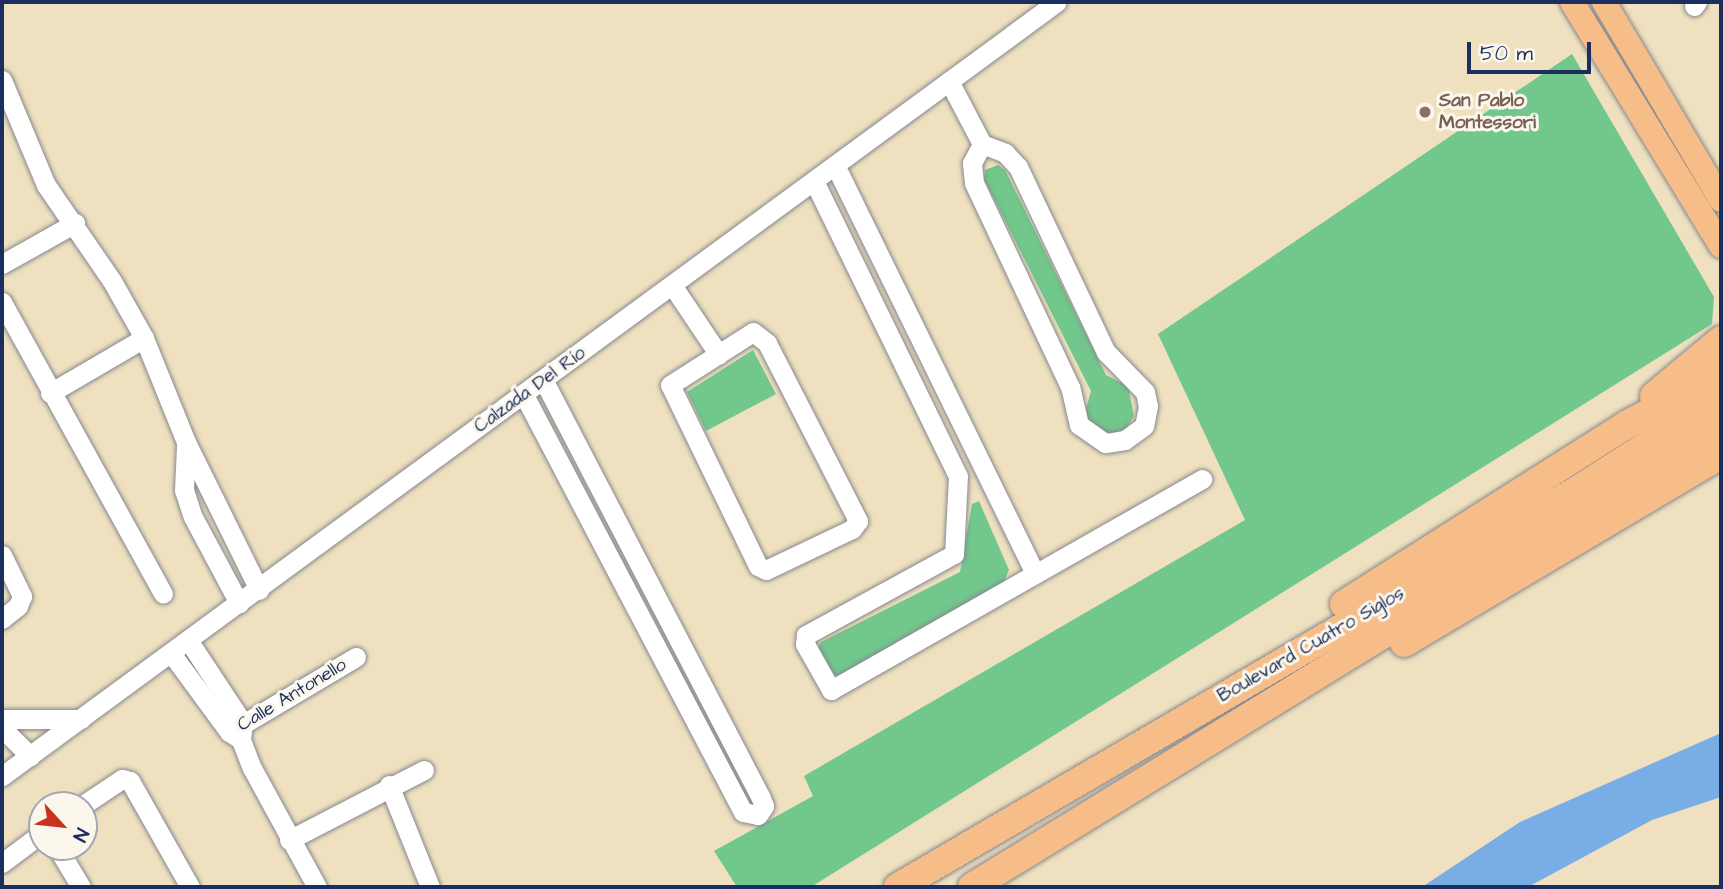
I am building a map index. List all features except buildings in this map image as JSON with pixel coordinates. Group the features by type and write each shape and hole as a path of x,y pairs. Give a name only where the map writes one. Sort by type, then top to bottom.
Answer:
{"highway":[{"path":"1628,424 1721,340"},
{"path":"1157,736 1231,674 1628,424 1721,374"},
{"name":"Boulevard Cuatro Siglos","path":"898,887 1574,492 1721,398"},
{"name":"Boulevard Cuatro Siglos","path":"972,887 1721,427"},
{"path":"992,887 1721,455"}],"main road":[{"path":"1572,2 1721,246"},
{"path":"1604,2 1721,200"}],"street":[{"name":"Calzada Del Río","path":"2,776 544,381 1057,2"},
{"path":"2,80 46,185 75,223 144,338 186,442 258,590"},
{"path":"949,81 982,144 1004,153 1018,167 1110,359 1145,392 1149,406 1144,426 1125,440 1104,443 1079,425 1070,387 974,183 972,163 982,144"},
{"path":"835,165 1034,572"},
{"path":"814,181 958,476 954,554 806,635 805,644 830,690 836,691 1034,572 1202,480"},
{"path":"2,264 75,223"},
{"path":"672,285 719,355"},
{"path":"2,302 163,594"},
{"path":"753,332 764,337 858,518 855,528 769,570 758,566 670,387 719,355 753,332"},
{"path":"50,393 144,338"},
{"path":"524,395 743,812 758,815 764,806 761,799 544,381"},
{"path":"186,442 184,490 190,508 239,603"},
{"path":"566,476 587,463"},
{"path":"958,476 982,465"},
{"path":"600,540 621,528"},
{"path":"2,555 22,596 18,606 2,619"},
{"path":"188,640 238,732 289,840 317,887"},
{"path":"171,653 238,732"},
{"name":"Calle Antonello","path":"238,732 356,657"},
{"path":"687,706 708,694"},
{"path":"2,719 81,719"},
{"path":"2,728 30,756"},
{"path":"289,840 389,785 424,771"},
{"path":"98,795 122,779 135,786 190,887"},
{"path":"389,785 430,887"},
{"path":"2,863 28,843"},
{"path":"66,861 82,887"}],"green space":[{"path":"1572,54 1714,297 1712,324 811,887 737,887 714,851 813,796 804,776 1245,520 1158,334"},
{"path":"998,165 1005,170 1106,375 1128,386 1134,416 1126,429 1111,434 1091,430 1086,409 1091,391 984,179 985,170"},
{"path":"753,350 776,394 706,431 687,392"},
{"path":"979,501 1009,570 1004,582 841,675 832,675 817,650 821,642 960,572 972,504"}],"water":[{"path":"1721,733 1721,797 1652,820 1528,887 1422,887 1520,822"}],"place":[{"name":"San Pablo Montessori","path":"1425,112"}]}
